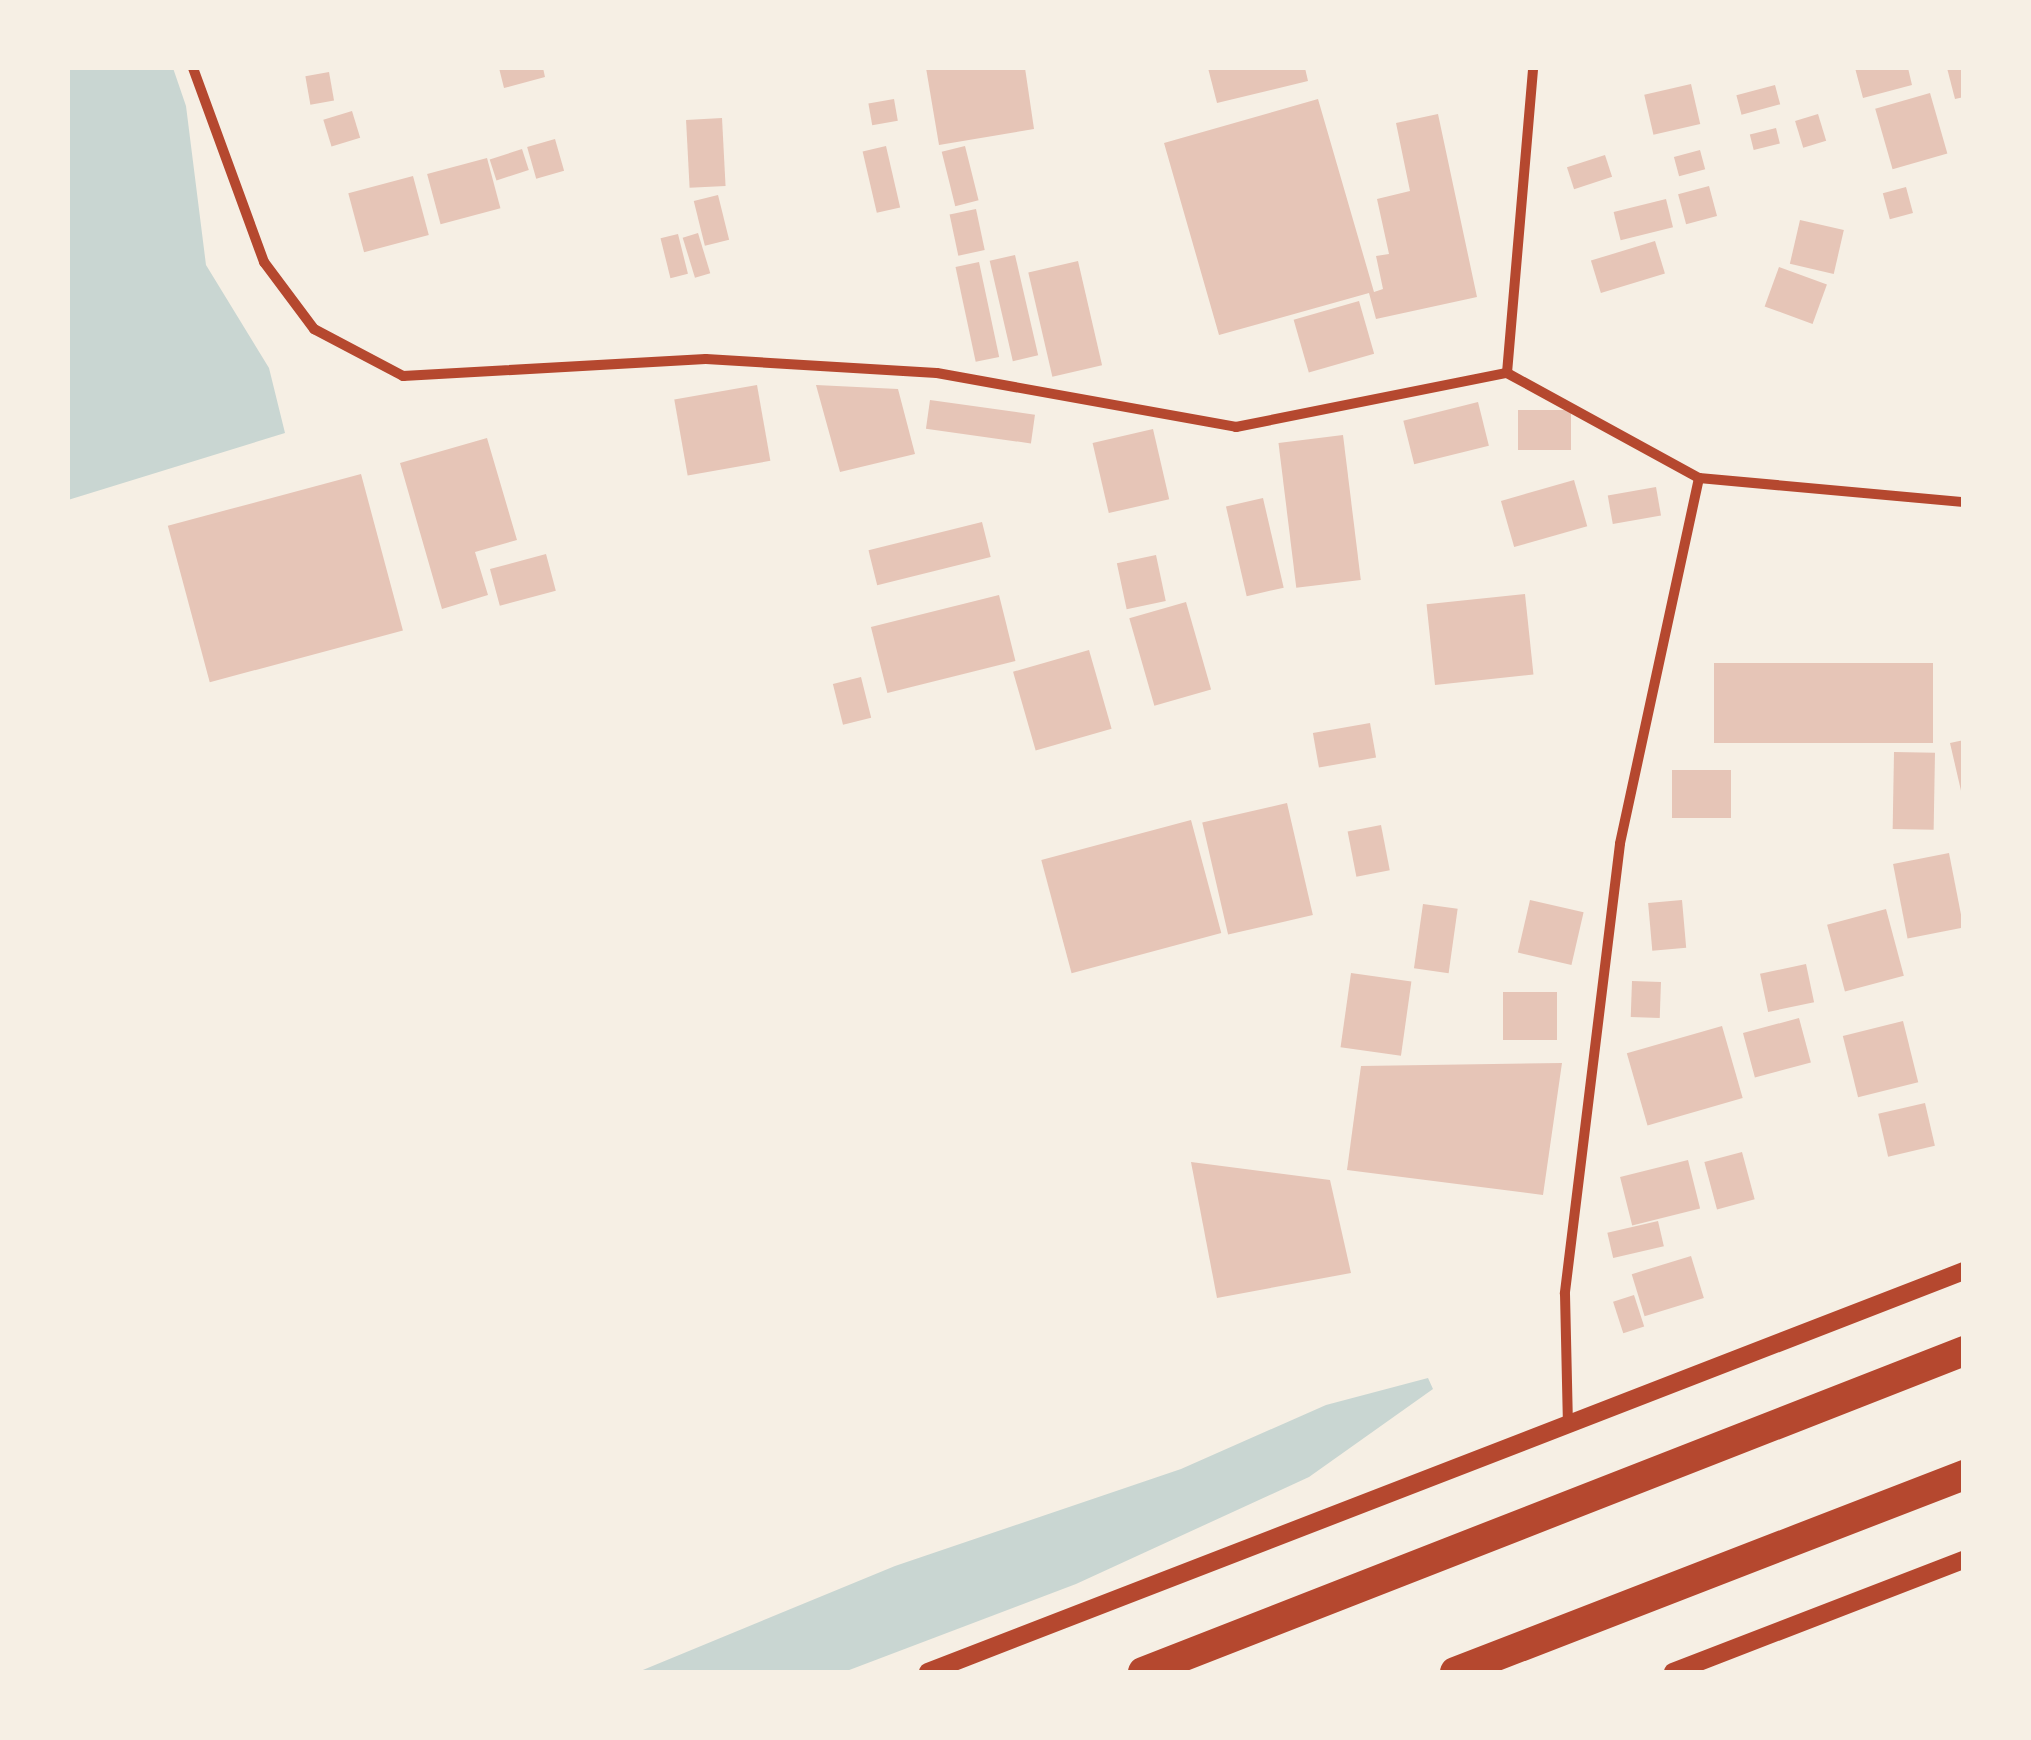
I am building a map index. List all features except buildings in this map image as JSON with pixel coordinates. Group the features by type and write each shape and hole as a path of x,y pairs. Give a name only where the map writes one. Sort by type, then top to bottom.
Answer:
{"highway":[{"path":"1143,1672 1964,1351"},
{"path":"1455,1672 1964,1475"}],"street":[{"path":"193,68 264,262 314,329 403,376 706,359 937,372 1236,427 1507,373 1700,478 1964,502"},
{"path":"1507,373 1533,68"},
{"path":"1568,1422 1565,1294 1620,844 1700,478"},
{"path":"928,1672 1964,1271"},
{"path":"1673,1672 1964,1560"}],"shaded area":[{"path":"68,68 173,68 186,106 206,265 269,368 285,433 68,500"},
{"path":"1428,1378 1433,1389 1309,1477 1076,1584 844,1672 638,1672 895,1566 1181,1469 1326,1405"}]}
